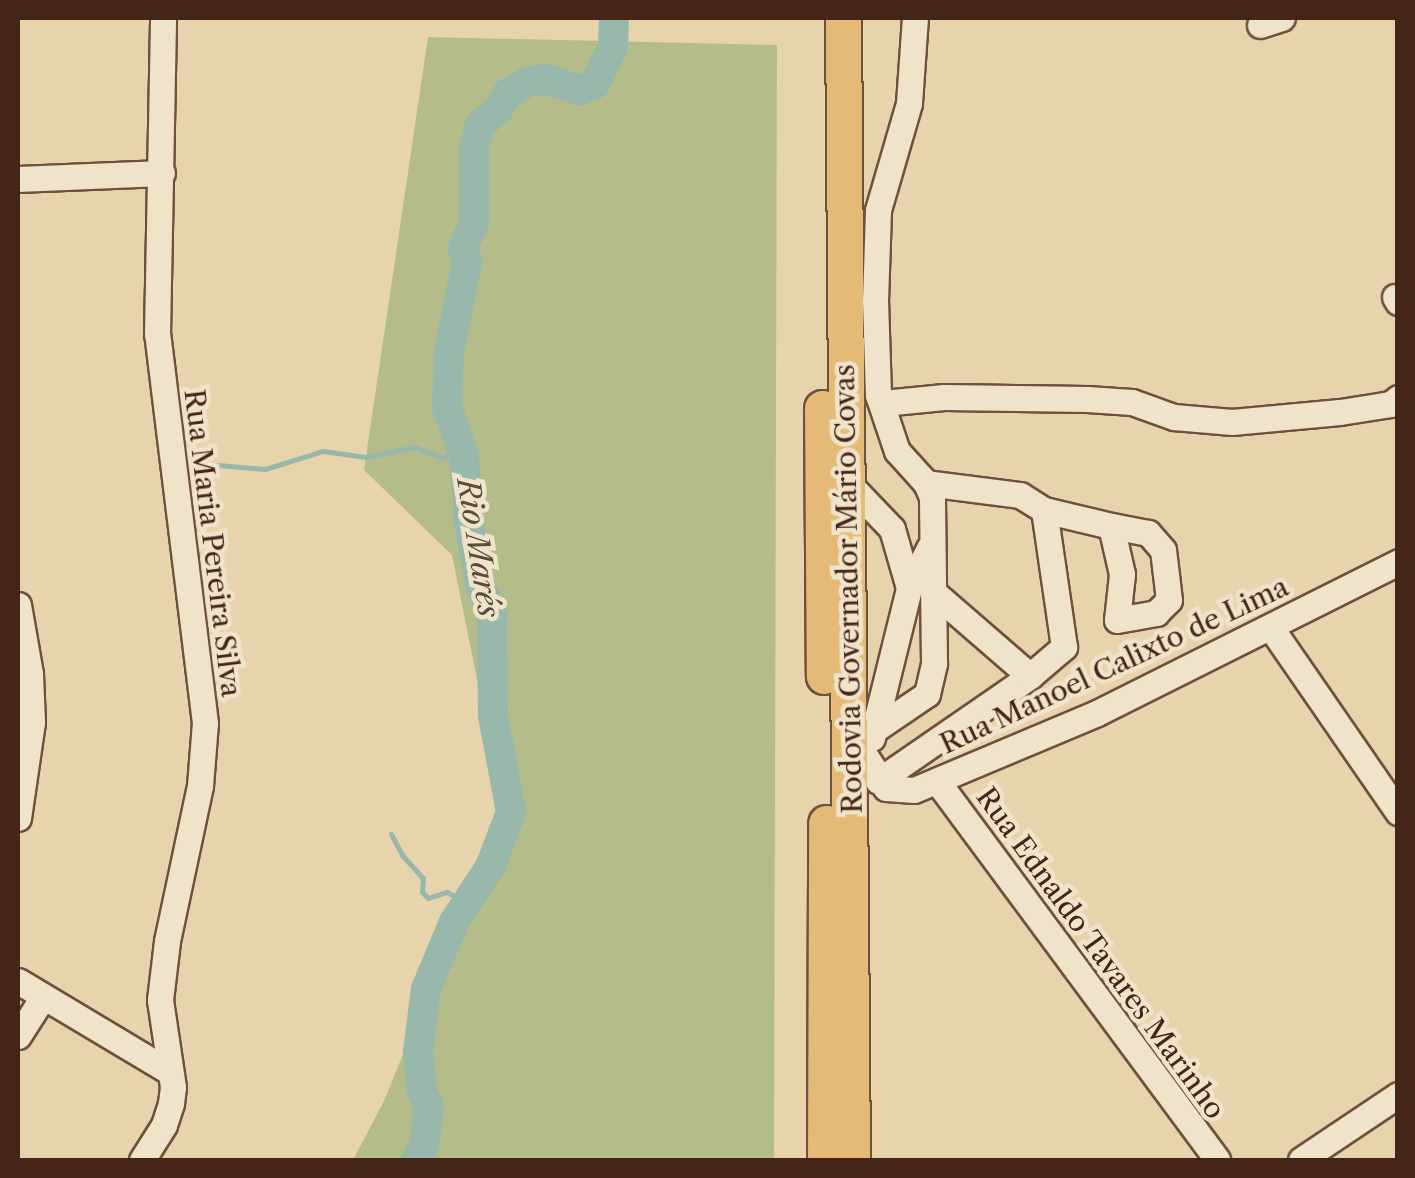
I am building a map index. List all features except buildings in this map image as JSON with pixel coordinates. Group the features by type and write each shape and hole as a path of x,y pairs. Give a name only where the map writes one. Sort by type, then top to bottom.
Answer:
{"highway":[{"name":"Rodovia Governador Mário Covas","path":"821,18 825,1160"},
{"name":"Rodovia Governador Mário Covas","path":"843,18 852,1160"}],"street":[{"name":"Rua Maria Pereira Silva","path":"142,1160 167,1114 173,1088 160,1000 167,941 200,786 205,723 157,334 163,18"},
{"path":"850,810 921,590 934,511 926,483 897,451 878,395 878,210 909,104 915,18"},
{"path":"883,404 887,394 887,216 895,174 924,95 928,18"},
{"path":"18,180 162,174"},
{"path":"883,404 944,398 1087,399 1132,402 1174,417 1232,422 1340,412 1390,404 1398,398"},
{"path":"847,482 892,530 921,590 934,663 928,694 874,730"},
{"path":"926,483 1020,496 1044,510 1111,526"},
{"path":"866,756 878,781 1030,676 1064,647 1044,510"},
{"path":"892,530 934,511"},
{"name":"Rua Manoel Calixto de Lima","path":"878,781 904,792 937,781 1097,713 1398,562"},
{"path":"921,590 1030,676"},
{"path":"18,606 30,674 32,722 18,818"},
{"path":"1271,628 1398,812"},
{"name":"Rua Ednaldo Tavares Marinho","path":"937,781 1217,1160"},
{"path":"18,981 170,1072"},
{"path":"18,1036 43,997"},
{"path":"1300,1160 1392,1099"}],"green space":[{"path":"428,37 777,45 774,1160 353,1160 384,1101 503,808 452,555 364,470"}],"waterway":[{"name":"Rio Marés","path":"416,1160 424,1145 429,1107 422,1091 418,1052 426,989 454,922 490,867 511,812 493,716 492,612 480,585 469,521 464,456 447,407 449,352 467,262 463,249 474,222 474,147 480,125 498,110 508,93 528,82 546,79 580,90 595,84 613,46 614,18"},
{"path":"218,465 265,469 323,451 366,457 415,447 442,458 460,449"},
{"path":"391,834 402,855 423,878 422,892 428,898 447,892 466,903"}]}
